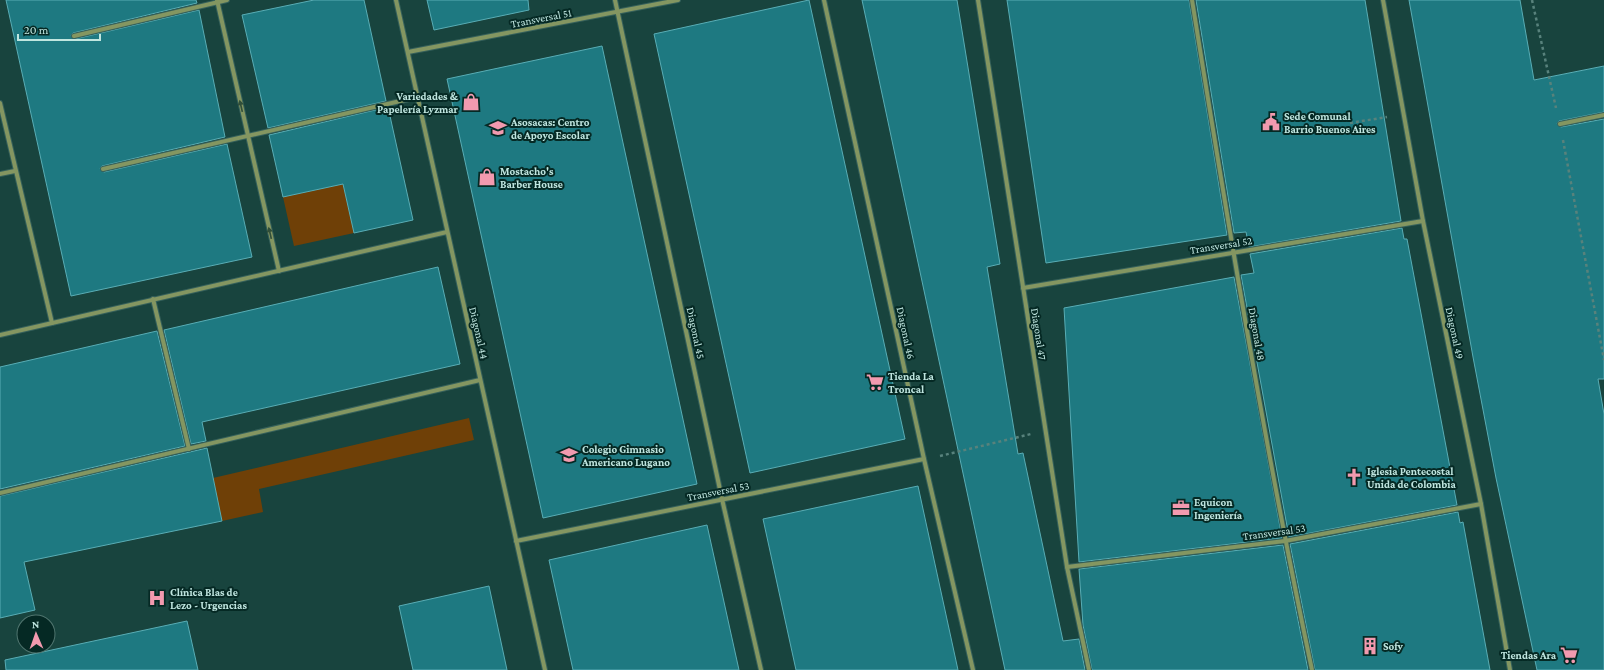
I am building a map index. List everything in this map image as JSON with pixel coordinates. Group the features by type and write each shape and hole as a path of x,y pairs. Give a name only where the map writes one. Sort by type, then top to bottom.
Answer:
{"street":[{"path":"74,36 217,1 227,0"},
{"name":"Diagonal 44","path":"396,0 545,670"},
{"name":"Diagonal 45","path":"615,0 722,499 761,670"},
{"name":"Transversal 51","path":"408,52 678,0"},
{"name":"Diagonal 46","path":"824,0 924,459 973,670"},
{"name":"Diagonal 47","path":"978,0 1067,567 1089,670"},
{"name":"Diagonal 48","path":"1192,0 1233,253 1285,541 1312,670"},
{"name":"Diagonal 49","path":"1383,0 1423,221 1481,504 1510,670"},
{"path":"217,1 279,270"},
{"path":"103,168 248,137 418,97"},
{"path":"0,103 52,323"},
{"path":"1560,124 1604,115"},
{"path":"0,174 15,171"},
{"name":"Transversal 52","path":"1023,288 1423,221"},
{"path":"0,335 448,232"},
{"path":"153,299 189,449"},
{"path":"0,493 480,380"},
{"name":"Transversal 53","path":"516,541 924,459"},
{"name":"Transversal 53","path":"1067,567 1285,541 1481,504"}],"path":[{"path":"1532,0 1560,124 1604,360"},
{"path":"1350,123 1404,114"},
{"path":"924,459 1046,431"}],"shaded area":[{"path":"343,184 354,233 294,246 283,197"},
{"path":"469,418 474,440 259,489 263,512 222,521 213,478"}],"building":[{"path":"6,0 196,0 197,3 73,33 71,36 75,39 199,10 225,137 102,166 100,169 104,172 227,144 252,257 71,296"},
{"path":"314,0 364,0 386,101 268,128 242,15"},
{"path":"427,0 528,0 529,10 434,30"},
{"path":"809,0 905,439 750,473 654,34"},
{"path":"862,0 957,0 1000,264 987,267 1018,454 1023,453 1063,641 1079,639 1085,670 1005,670"},
{"path":"1007,0 1189,0 1227,235 1046,263"},
{"path":"1196,0 1365,0 1401,221 1249,247 1246,232 1234,233"},
{"path":"1409,0 1520,0 1534,80 1604,66 1604,112 1559,121 1557,124 1561,127 1604,119 1604,379 1598,379 1604,414 1604,670 1537,670 1496,478"},
{"path":"602,46 697,484 543,518 447,79"},
{"path":"388,107 413,220 354,233 343,184 283,197 269,135"},
{"path":"1402,228 1404,239 1407,239 1457,505 1289,537 1241,275 1254,273 1250,254"},
{"path":"438,267 460,364 202,422 206,441 191,444 164,330"},
{"path":"1234,277 1282,538 1079,562 1064,308"},
{"path":"157,331 185,446 0,489 0,367"},
{"path":"207,448 222,521 24,562 35,610 0,618 0,496"},
{"path":"918,486 958,670 796,670 763,519"},
{"path":"1458,512 1460,523 1463,522 1490,670 1315,670 1290,544"},
{"path":"707,525 739,670 573,670 549,560"},
{"path":"1283,545 1308,670 1092,670 1083,625 1079,569"},
{"path":"489,586 507,670 413,670 399,606"},
{"path":"187,621 198,670 6,670 5,660 33,654 56,654 56,649"}],"place":[{"name":"Variedades & Papelería Lyzmar","path":"471,102"},
{"name":"Sede Comunal Barrio Buenos Aires","path":"1271,122"},
{"name":"Asosacas: Centro de Apoyo Escolar","path":"498,128"},
{"name":"Mostacho's Barber House","path":"487,177"},
{"name":"Tienda La Troncal","path":"875,382"},
{"name":"Colegio Gimnasio Americano Lugano","path":"569,455"},
{"name":"Iglesia Pentecostal Unida de Colombia","path":"1354,477"},
{"name":"Equicon Ingeniería","path":"1181,508"},
{"name":"Clínica Blas de Lezo - Urgencias","path":"157,598"},
{"name":"Sofy","path":"1370,646"},
{"name":"Tiendas Ara","path":"1569,655"}]}
